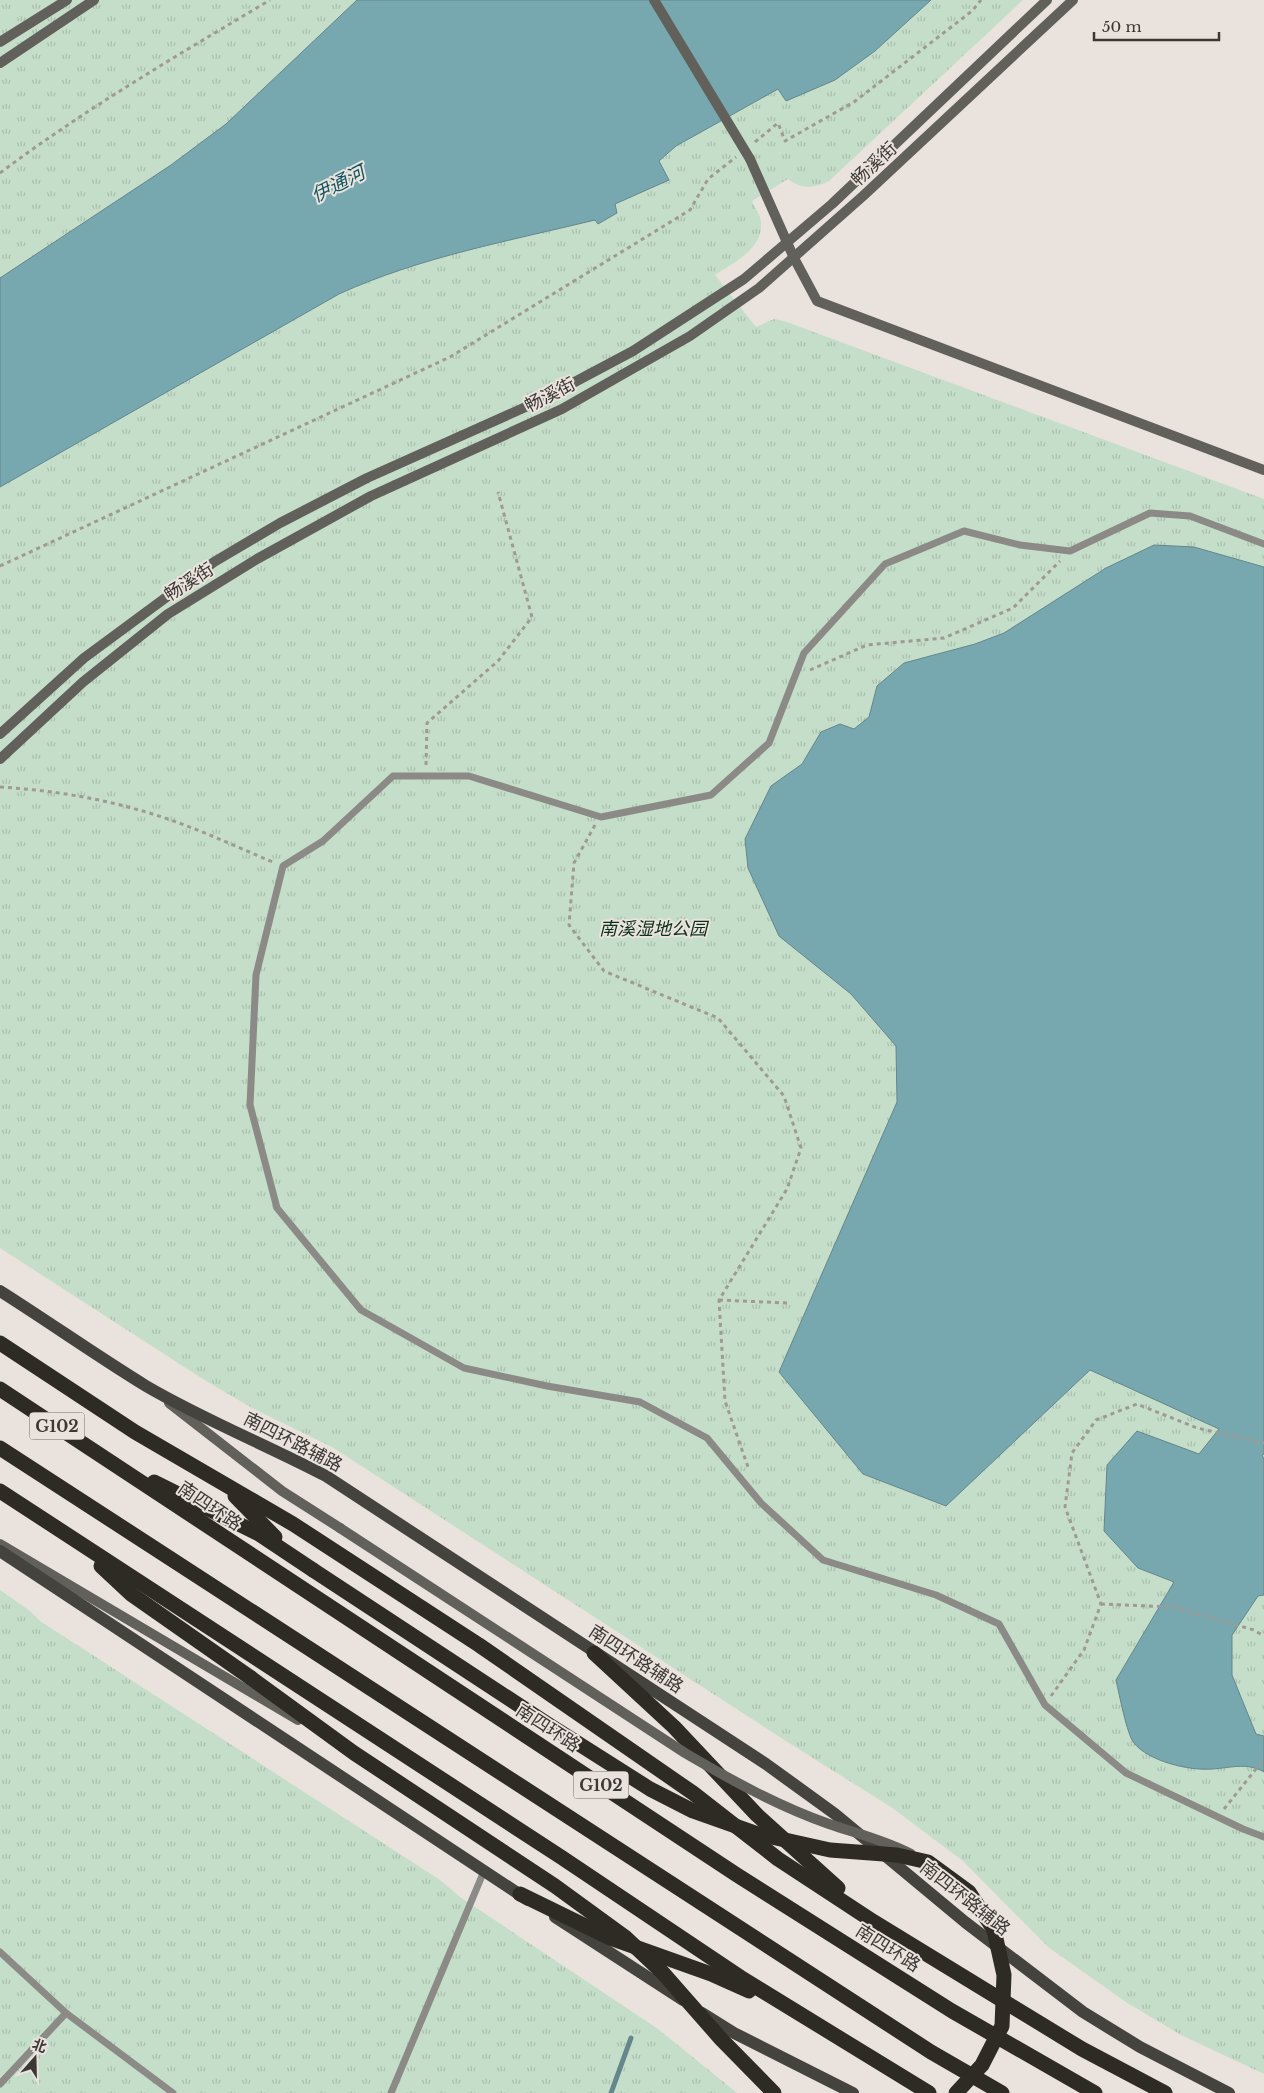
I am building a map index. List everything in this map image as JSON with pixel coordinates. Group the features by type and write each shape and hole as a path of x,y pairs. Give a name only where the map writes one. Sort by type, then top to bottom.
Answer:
{"highway":[{"path":"0,1343 135,1432 293,1524 478,1645 693,1793 778,1859 917,1948 1082,2049 1165,2093"},
{"name":"G102","path":"0,1389 114,1464"},
{"name":"G102","path":"0,1448 931,2052 1002,2093"},
{"path":"114,1464 259,1534 554,1728 650,1789 693,1811 758,1834 830,1850 897,1855 928,1862 969,1892 994,1930 1004,1975 1002,2026 982,2065 956,2093"},
{"name":"南四环路","path":"114,1464 737,1875 952,2011 1095,2093"},
{"path":"222,1483 297,1560"},
{"path":"0,1492 265,1663 800,2015 929,2093"},
{"path":"72,1539 130,1594 248,1683 556,1886 625,1937 663,1974 721,2039 774,2093"},
{"path":"594,1652 674,1727 757,1815 812,1866 917,1948"},
{"path":"520,1894 610,1938 711,1974 800,2015"}],"main road":[{"path":"0,42 67,0"},
{"path":"0,63 94,0"},
{"path":"654,0 746,155 794,258 817,302 1264,470"},
{"name":"畅溪街","path":"0,734 84,658 214,562 280,523 367,478 539,401 633,351 744,279 832,204 1047,0"},
{"name":"畅溪街","path":"0,760 83,682 168,614 257,559 371,496 562,409 690,336 759,288 863,196 1073,0"},
{"name":"南四环路辅路","path":"0,1291 147,1386 209,1420 326,1476 766,1764 835,1814 966,1922 1083,2012 1140,2047 1229,2093"},
{"path":"147,1386 282,1490 685,1753 762,1796 820,1820 883,1840 928,1862"},
{"path":"0,1544 248,1683"},
{"path":"0,1551 484,1871 734,2033 853,2093"}],"lane":[{"path":"1264,544 1190,516 1150,512 1070,551 1020,544 964,531 885,564 804,653 769,744 712,795 600,817 469,776 393,776 323,841 283,866 256,975 250,1105 277,1208 361,1310 464,1368 547,1386 640,1402 707,1438 761,1503 823,1560 936,1595 999,1624 1045,1705 1126,1773 1217,1817 1264,1836"},
{"path":"391,2093 484,1871"},
{"path":"0,1952 66,2012 173,2093"},
{"path":"0,2084 66,2012"}],"path":[{"path":"0,173 36,147 161,65 270,0"},
{"path":"750,146 778,123 785,141 854,102 972,11 981,0"},
{"path":"0,566 450,357 690,210 708,179 746,155"},
{"path":"426,776 427,723 498,661 532,617 498,492"},
{"path":"796,676 867,645 944,638 1013,608 1070,551"},
{"path":"0,787 86,798 140,810 188,826 283,866"},
{"path":"600,817 574,863 569,925 604,971 718,1018 784,1096 801,1148 787,1190 719,1300 725,1401 751,1476"},
{"path":"719,1300 787,1303"},
{"path":"1045,1705 1084,1650 1101,1604 1065,1507 1072,1454 1096,1420 1137,1404 1198,1428 1264,1443"},
{"path":"1101,1604 1173,1607 1254,1630 1264,1636"},
{"path":"1217,1817 1264,1759"}],"green space":[{"name":"南溪湿地公园","path":"0,0 1023,0 829,181 808,187 798,185 788,179 752,201 761,220 757,240 746,254 715,275 756,327 774,319 784,321 1264,499 1264,2074 1181,2035 1126,2002 1048,1947 963,1861 891,1807 332,1447 254,1409 206,1381 0,1248"},
{"path":"0,1590 30,1611 40,1621 440,1880 460,1897 658,2029 737,2093 0,2093"}],"water":[{"name":"伊通河","path":"357,0 931,0 875,51 835,80 786,101 778,89 676,146 659,161 669,180 615,204 617,213 598,224 595,220 465,251 401,270 339,294 0,487 0,278 171,165 226,124"},
{"path":"1154,545 1194,547 1264,567 1264,1454 1262,1455 1264,1460 1264,1595 1258,1596 1232,1635 1232,1675 1256,1734 1264,1736 1264,1772 1245,1766 1212,1769 1192,1768 1170,1764 1149,1755 1131,1739 1116,1680 1174,1582 1138,1568 1104,1531 1107,1465 1137,1431 1199,1454 1219,1429 1090,1370 946,1506 863,1474 779,1372 897,1102 896,1046 851,994 779,936 748,868 745,839 771,786 802,764 821,732 840,724 854,729 869,717 877,686 904,663 975,644 1004,633 1106,568"}],"waterway":[{"path":"611,2093 631,2038"}]}
